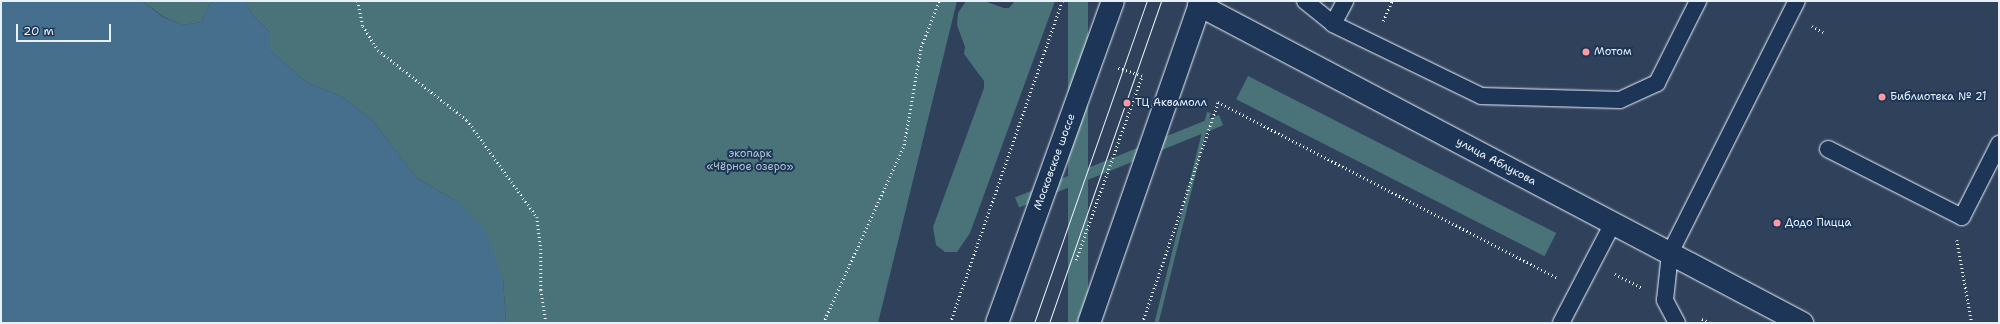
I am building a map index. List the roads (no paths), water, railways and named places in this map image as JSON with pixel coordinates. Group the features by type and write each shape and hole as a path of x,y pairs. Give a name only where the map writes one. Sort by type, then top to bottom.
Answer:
{"street":[{"name":"Московское шоссе","path":"997,323 1113,1"},
{"name":"улица Аблукова","path":"1197,2 1802,323"},
{"path":"1089,323 1197,2"}],"lane":[{"path":"1305,1 1333,24 1481,96 1620,100 1657,83 1698,1"},
{"path":"1333,24 1344,1"},
{"path":"1676,323 1665,300 1670,253 1798,1"},
{"path":"1828,149 1962,217 1999,144"},
{"path":"1561,323 1614,223"}],"water":[{"path":"1,1 142,1 163,17 183,25 201,22 209,5 214,1 244,1 253,15 270,32 270,50 306,82 342,97 372,120 417,178 458,202 486,231 503,279 506,323 1,323"}],"tram line":[{"path":"1034,323 1147,1"},
{"path":"1049,323 1161,1"}],"place":[{"name":"Мотом","path":"1586,52"},
{"name":"Библиотека № 21","path":"1882,97"},
{"name":"ТЦ Аквамолл","path":"1127,103"},
{"name":"Додо Пицца","path":"1777,223"}],"park label":[{"name":"экопарк «Чёрное озеро»","path":"750,161"}]}
